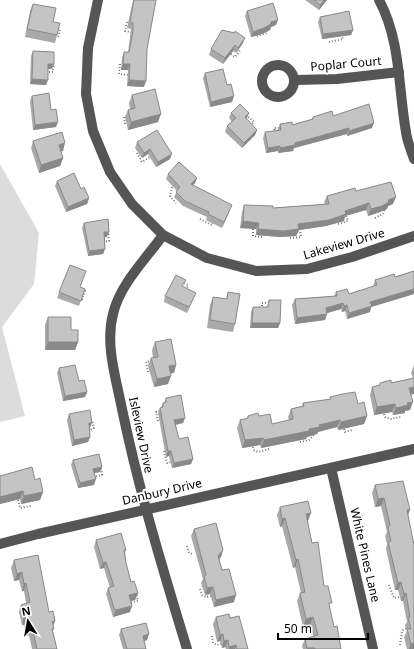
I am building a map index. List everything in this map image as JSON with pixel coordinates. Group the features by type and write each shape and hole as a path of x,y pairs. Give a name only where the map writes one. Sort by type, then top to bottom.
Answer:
{"street":[{"name":"Lakeview Drive","path":"98,0 88,48 86,94 93,131 110,172 132,204 163,235 207,258 256,271 307,269 352,257 414,236"},
{"path":"379,0 385,11 395,40 406,134 414,159"},
{"name":"Poplar Court","path":"295,80 337,79 399,72"},
{"name":"Isleview Drive","path":"163,235 128,282 119,298 113,313 110,331 111,355 132,460 145,509 187,649"},
{"name":"Danbury Drive","path":"0,544 145,509 414,449"},
{"name":"White Pines Lane","path":"331,468 373,649"}],"path":[{"path":"127,22 125,31 131,32"},
{"path":"55,28 60,29 58,37"},
{"path":"256,36 267,33 267,31"},
{"path":"329,42 343,39 342,37"},
{"path":"231,54 235,57 241,49"},
{"path":"46,72 53,72 54,63"},
{"path":"120,64 119,74 128,75"},
{"path":"243,112 254,122 248,128"},
{"path":"125,124 124,117 132,115"},
{"path":"276,136 274,128 284,127"},
{"path":"137,153 142,162 150,157"},
{"path":"172,187 170,189 170,196 176,203"},
{"path":"375,218 383,214 385,209"},
{"path":"338,224 348,221 346,216"},
{"path":"200,219 212,224 213,223"},
{"path":"253,229 253,236 262,237"},
{"path":"290,238 301,237 300,230"},
{"path":"103,242 109,241 107,231"},
{"path":"179,280 188,285 184,293"},
{"path":"80,290 85,291 82,300"},
{"path":"262,312 262,303 273,303"},
{"path":"148,372 146,362 154,360"},
{"path":"158,420 156,412 161,411"},
{"path":"384,414 390,419 401,417"},
{"path":"88,431 94,428 92,421"},
{"path":"344,429 345,432 354,430"},
{"path":"300,442 309,440 314,435"},
{"path":"253,447 254,450 258,452 269,449"},
{"path":"164,451 167,463 171,462"},
{"path":"92,477 102,475 100,464"},
{"path":"18,500 20,508 31,506"},
{"path":"187,546 189,552 194,554"},
{"path":"389,584 394,598 400,597"},
{"path":"200,589 202,595 206,598 211,596"},
{"path":"127,604 138,601 136,593"},
{"path":"400,645 402,631 406,628"},
{"path":"212,636 213,643 217,645 221,644"}],"shaded area":[{"path":"0,164 39,233 34,284 2,327 25,416 0,422"}],"building":[{"path":"134,0 156,0 147,49 146,81 129,80 130,64 123,64 124,52 129,52 133,31 133,23 130,22"},
{"path":"314,0 324,0 320,5"},
{"path":"273,3 278,20 271,22 271,24 264,28 253,32 247,11"},
{"path":"33,4 56,8 53,22 60,23 57,35 27,29"},
{"path":"349,11 353,30 323,34 320,17"},
{"path":"222,30 235,33 235,31 245,38 238,48 235,45 225,58 211,49"},
{"path":"33,51 54,52 54,64 48,64 48,80 32,79"},
{"path":"223,69 227,85 231,84 234,96 211,102 205,73"},
{"path":"155,89 161,114 131,122 128,110 135,108 132,95"},
{"path":"49,93 51,110 56,109 58,122 35,125 32,96"},
{"path":"240,104 249,113 245,117 257,130 244,143 227,126 236,118 231,113"},
{"path":"369,104 374,123 349,131 349,128 295,143 295,145 280,148 280,146 268,148 265,132 281,130 280,124 292,122 292,125 313,119 313,117 332,111 333,116"},
{"path":"157,130 172,154 158,162 150,149 144,153 137,142"},
{"path":"62,132 65,143 59,145 63,158 41,165 33,141"},
{"path":"179,162 197,178 191,184 232,205 224,222 208,214 209,212 185,201 176,192 180,187 168,174"},
{"path":"74,173 81,189 84,187 89,198 68,207 57,181"},
{"path":"391,182 396,197 388,200 389,202 382,206 371,209 369,203 345,211 346,214 329,220 298,224 299,229 283,231 258,229 259,223 243,221 244,205 273,206 273,208 329,204 327,196 355,188 356,191"},
{"path":"108,219 109,232 104,232 105,249 89,251 84,223"},
{"path":"70,265 86,271 80,287 85,289 81,301 59,292"},
{"path":"414,271 414,289 370,302 372,306 349,313 347,305 344,306 343,303 326,308 327,314 297,318 295,299 337,296 336,292 347,289 349,294 377,285 375,280 394,274 395,277"},
{"path":"176,275 186,280 182,286 196,293 189,307 165,296"},
{"path":"228,292 240,294 235,324 210,320 213,297 227,299"},
{"path":"269,300 281,300 280,323 252,323 253,307 268,307"},
{"path":"48,317 71,317 71,330 78,330 78,342 48,342"},
{"path":"171,339 176,365 169,366 171,376 157,379 151,358 158,357 155,342"},
{"path":"75,365 79,381 84,380 87,392 65,396 59,368"},
{"path":"414,378 414,387 409,388 413,402 396,408 395,404 377,407 372,387 391,380 391,383"},
{"path":"355,392 358,404 364,402 367,416 341,422 340,420 319,425 320,427 309,429 309,431 264,440 263,438 245,440 240,420 248,418 248,416 258,413 259,416 270,414 272,424 293,419 291,409 304,406 303,403 331,399 330,397"},
{"path":"181,395 185,418 174,420 179,439 188,437 193,459 174,463 171,451 168,451 160,408 163,407 163,403 166,402 166,398"},
{"path":"90,410 92,423 89,423 90,437 74,440 69,414"},
{"path":"99,454 102,467 93,469 96,479 80,483 73,460"},
{"path":"32,467 35,480 40,478 43,492 24,496 23,491 0,497 0,476"},
{"path":"403,481 410,510 407,510 414,545 414,643 411,644 407,629 411,629 408,617 410,617 406,593 404,594 401,582 398,583 388,542 391,541 388,528 390,525 384,498 378,499 375,485"},
{"path":"308,501 311,513 306,514 312,543 318,542 324,586 328,586 332,603 329,603 330,609 334,627 337,626 341,649 307,648 305,639 318,635 313,617 306,619 300,593 305,592 298,559 296,560 285,518 282,519 280,507"},
{"path":"216,523 223,550 218,556 222,570 229,569 236,595 216,600 213,587 207,588 204,576 206,575 194,529"},
{"path":"121,533 126,550 124,550 126,563 131,582 134,581 138,593 129,595 132,606 116,610 108,588 114,586 106,562 103,563 96,540"},
{"path":"38,555 49,612 53,611 55,621 52,622 54,628 52,629 57,649 37,649 32,627 29,628 27,617 24,617 21,605 30,602 22,572 17,574 14,560"},
{"path":"229,614 230,618 239,616 248,649 237,649 236,645 229,647 228,640 224,641 223,634 220,635 216,617"},
{"path":"146,623 149,634 143,636 146,649 127,649 121,629"}]}
